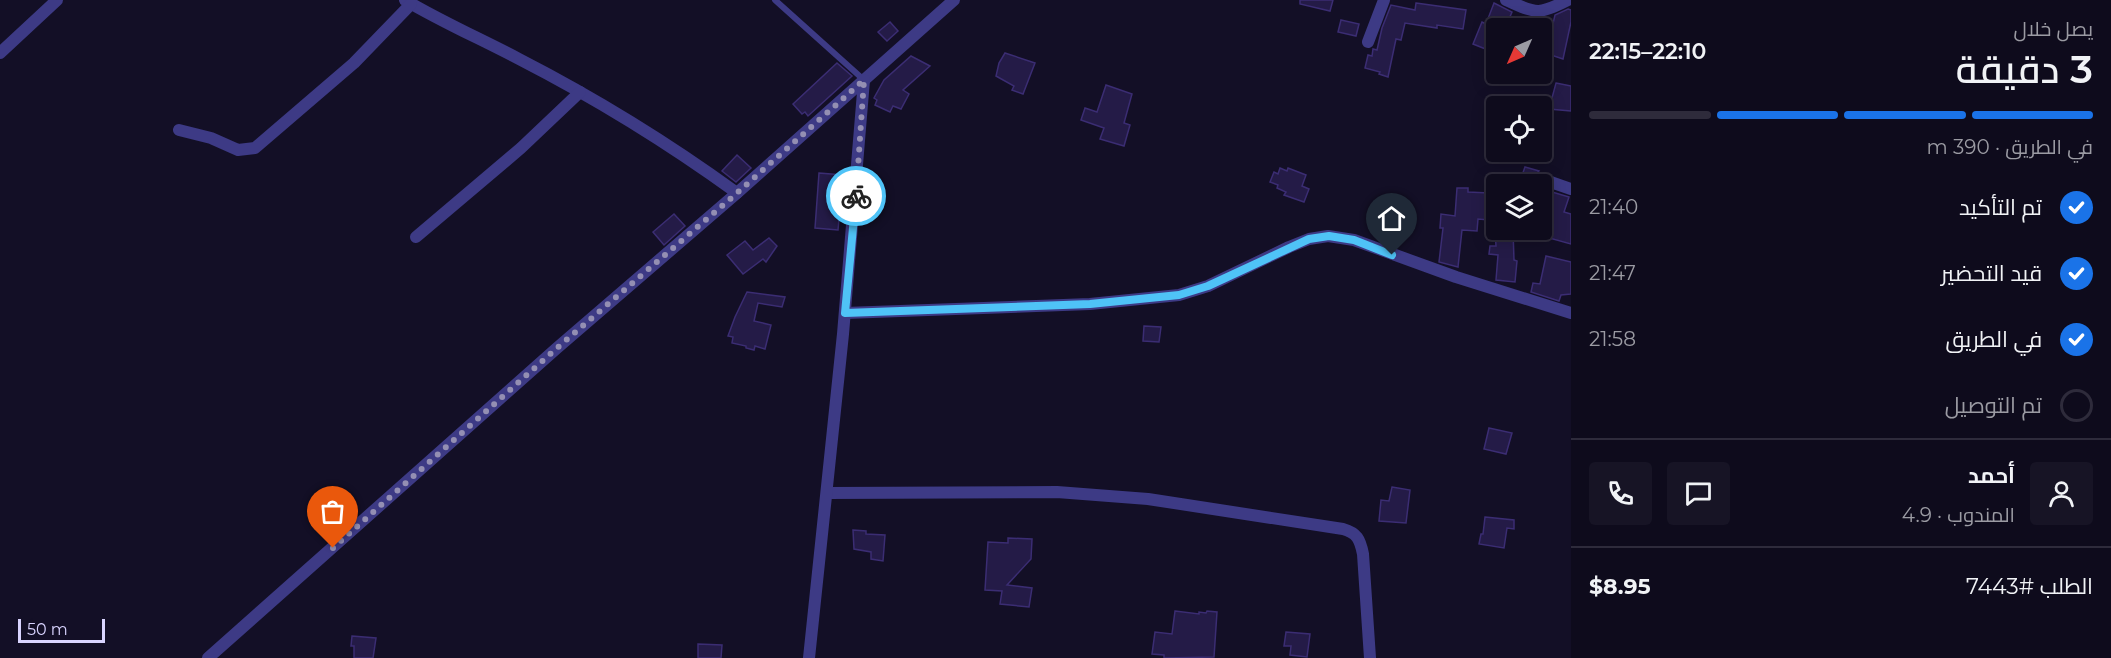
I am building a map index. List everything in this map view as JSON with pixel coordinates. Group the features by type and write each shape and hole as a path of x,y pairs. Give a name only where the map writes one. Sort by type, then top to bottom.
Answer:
{"street":[{"path":"0,53 57,0"},
{"path":"208,658 954,0"},
{"path":"1368,42 1384,0"},
{"path":"1506,0 1534,12 1553,8 1568,0"},
{"path":"179,130 211,138 238,150 255,148 354,63 408,2 580,92 669,146 737,193"},
{"path":"809,658 845,313 864,80"},
{"path":"416,237 521,148 580,92"},
{"path":"1552,182 1571,189"},
{"path":"845,313 1090,304 1179,295 1208,286 1309,239 1329,236 1354,240 1456,277 1571,313"},
{"path":"827,493 1057,492 1148,499 1354,532 1360,540 1363,554 1370,658"}],"lane":[{"path":"775,0 864,80"}],"building":[{"path":"1300,0 1333,0 1330,11 1300,4"},
{"path":"1416,3 1466,10 1463,29 1405,23 1401,40 1396,39 1388,77 1365,68 1368,55 1372,56 1373,49 1377,50 1391,5 1415,10"},
{"path":"1494,3 1512,12 1509,18 1488,18"},
{"path":"1568,9 1571,10 1571,22 1563,59 1552,55 1552,28 1555,15"},
{"path":"1341,20 1359,24 1356,36 1338,32"},
{"path":"890,22 898,31 887,41 878,32"},
{"path":"1482,22 1486,24 1486,49 1473,44"},
{"path":"1005,53 1035,63 1023,94 1012,90 1014,86 996,76 999,63"},
{"path":"911,56 930,66 903,90 909,94 901,109 893,106 890,112 875,105 877,100 874,98 884,80"},
{"path":"837,63 852,76 808,116 805,112 802,114 793,104"},
{"path":"1556,83 1571,86 1571,111 1552,109"},
{"path":"1106,85 1132,94 1124,123 1130,125 1124,146 1100,139 1104,128 1081,120 1085,108 1097,112"},
{"path":"737,155 751,168 736,182 722,171"},
{"path":"1525,167 1539,171 1536,174 1523,174"},
{"path":"1280,168 1287,171 1288,168 1306,175 1302,186 1309,189 1304,202 1284,195 1286,192 1270,182 1274,172 1278,174"},
{"path":"819,173 843,175 838,230 815,228"},
{"path":"1457,188 1468,188 1468,192 1486,193 1486,220 1478,219 1477,231 1462,230 1458,267 1439,262 1443,228 1440,228 1441,214 1455,216"},
{"path":"1552,192 1569,197 1564,212 1571,214 1571,244 1552,239"},
{"path":"674,214 685,226 664,245 653,232"},
{"path":"1389,215 1409,222 1404,240 1383,233"},
{"path":"769,238 777,246 766,262 763,259 743,274 727,255 745,241 753,250"},
{"path":"1496,240 1513,240 1514,260 1517,261 1515,282 1496,280 1498,255 1489,254 1490,246 1496,246"},
{"path":"1546,256 1571,262 1571,294 1561,295 1559,301 1531,292 1533,283 1540,284"},
{"path":"747,292 785,297 782,307 758,303 754,321 771,325 765,349 755,346 754,350 746,348 746,346 732,343 733,337 728,336"},
{"path":"1144,326 1161,327 1159,342 1143,341"},
{"path":"1489,428 1512,433 1506,454 1484,449"},
{"path":"1392,487 1410,490 1406,523 1379,521 1381,500 1389,501"},
{"path":"1485,517 1514,520 1514,529 1507,528 1504,548 1479,544"},
{"path":"853,530 866,531 866,534 885,535 883,561 871,559 871,552 854,549"},
{"path":"1008,538 1032,539 1031,559 1007,585 1032,588 1029,607 1000,604 1002,591 985,590 988,542 1008,543"},
{"path":"1175,611 1199,614 1199,612 1206,613 1207,611 1217,612 1214,657 1164,658 1164,655 1152,654 1155,632 1172,634"},
{"path":"1286,632 1310,634 1307,657 1290,655 1291,646 1284,646"},
{"path":"352,636 376,638 373,658 354,658 354,646 351,646"},
{"path":"698,644 722,645 721,658 698,658"}],"way so far":[{"path":"333,548 557,348 864,80 856,196"}],"route":[{"path":"856,196 845,313 1090,304 1179,295 1208,286 1309,239 1329,236 1354,240 1392,255"}]}
